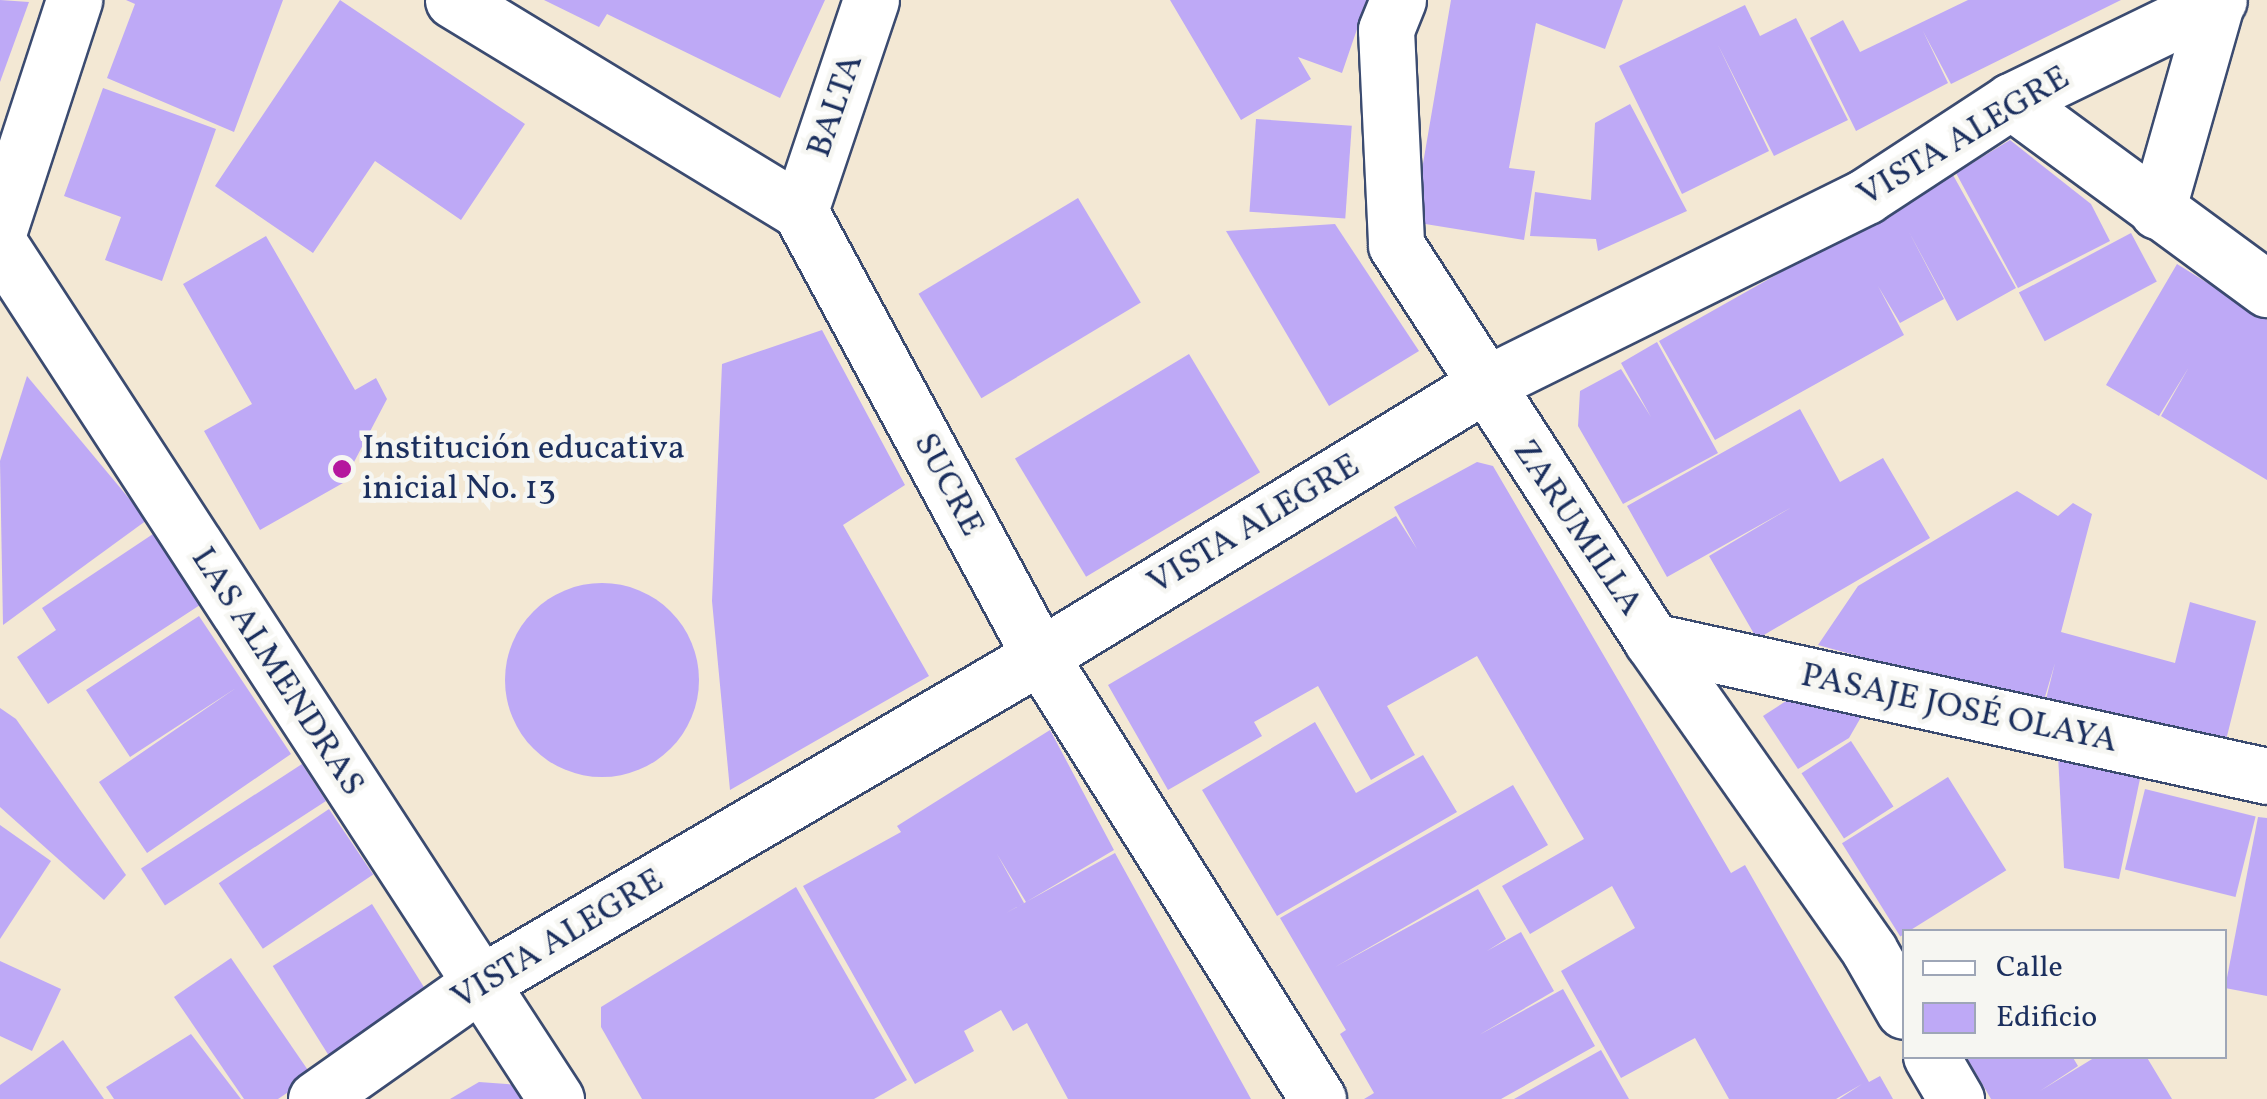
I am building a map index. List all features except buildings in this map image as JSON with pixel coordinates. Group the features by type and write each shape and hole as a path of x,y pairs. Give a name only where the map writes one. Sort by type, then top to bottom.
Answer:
{"street":[{"path":"0,227 74,0"},
{"path":"453,0 800,212"},
{"name":"BALTA","path":"800,212 871,0"},
{"name":"ZARUMILLA","path":"1398,0 1386,30 1396,245 1482,386 1652,641 1869,950 1902,1008"},
{"path":"2157,211 2218,1"},
{"name":"VISTA ALEGRE","path":"316,1099 480,984 1040,656 1482,386 1866,196 2011,100 2218,1"},
{"path":"2011,100 2267,289"},
{"name":"SUCRE","path":"800,212 1040,656 1318,1099"},
{"name":"LAS ALMENDRAS","path":"0,245 556,1099"},
{"name":"PASAJE JOSÉ OLAYA","path":"1652,641 2267,776"},
{"path":"1933,1059 1956,1099"}],"place":[{"name":"Institución educativa inicial No. 13","path":"342,469"}]}
